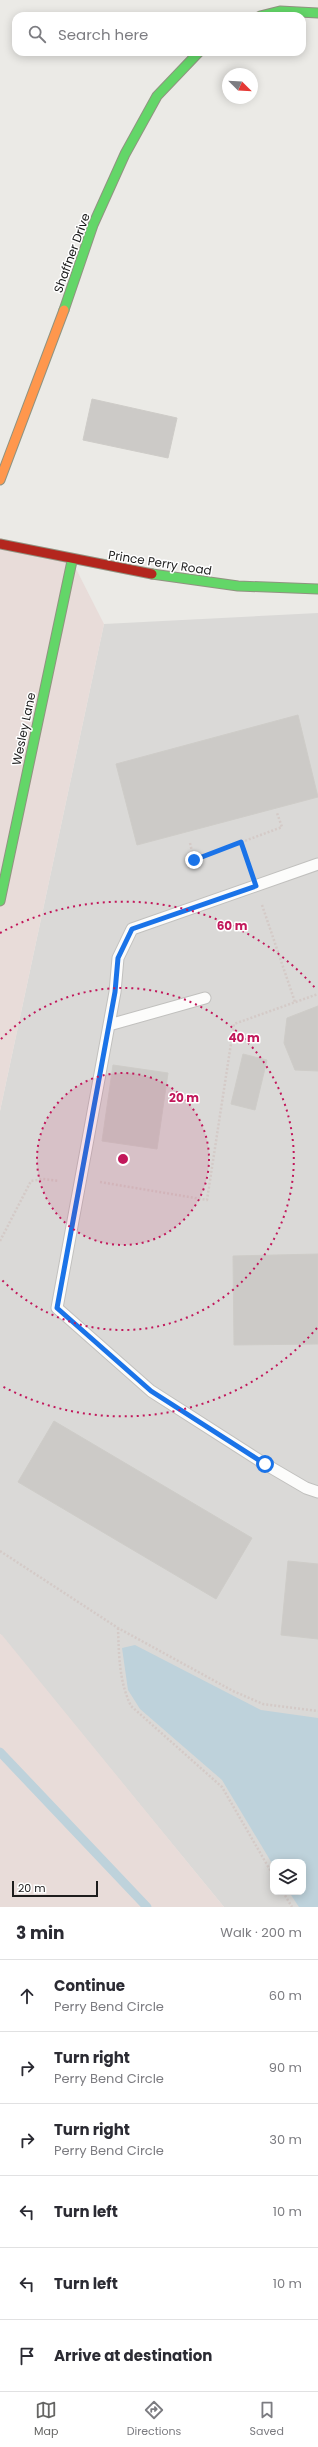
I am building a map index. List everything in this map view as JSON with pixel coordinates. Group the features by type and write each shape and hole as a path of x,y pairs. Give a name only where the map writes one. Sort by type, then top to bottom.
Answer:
{"street":[{"path":"276,12 299,12"},
{"path":"306,12 318,13"},
{"name":"Shaffner Drive","path":"0,480 54,341 93,225 125,154 157,96 195,56"},
{"name":"Prince Perry Road","path":"0,544 72,561 214,585 299,590 318,589"},
{"name":"Wesley Lane","path":"0,901 72,561"}],"lane":[{"path":"318,864 132,929 118,958 109,1025 57,1308 151,1391 265,1464 306,1488 318,1492"},
{"path":"109,1025 205,998"}],"path":[{"path":"190,844 194,860 282,827 277,813"},
{"path":"241,842 295,1002"},
{"path":"207,1200 234,1024 318,994"},
{"path":"0,1551 118,1628 192,1669 263,1704 318,1711"},
{"path":"118,1628 120,1671 124,1691 132,1706 222,1787 270,1870"},
{"path":"285,1895 292,1907"}],"shaded area":[{"path":"0,538 72,561 104,624 0,1111"},
{"path":"318,613 318,1907 224,1907 0,1634 0,1111 104,624"},
{"path":"0,1634 2,1635 224,1907 0,1907"}],"water":[{"path":"135,1645 261,1710 318,1718 318,1907 299,1907 291,1895 306,1895 306,1859 270,1860 222,1780 140,1709 128,1690 122,1648"}],"building":[{"path":"92,399 177,418 168,458 83,440"},
{"path":"298,715 318,797 137,845 116,764"},
{"path":"318,1006 318,1071 295,1070 284,1043 287,1018"},
{"path":"243,1054 267,1060 255,1110 231,1104"},
{"path":"113,1065 168,1073 157,1149 102,1141"},
{"path":"318,1254 318,1344 234,1345 233,1256"},
{"path":"54,1421 252,1538 216,1599 18,1482"},
{"path":"288,1561 318,1564 318,1639 281,1635"}],"waterway":[{"path":"0,1752 147,1907"}],"traffic: fast":[{"path":"276,12 299,12"},
{"path":"306,12 318,13"},
{"path":"64,310 93,225 125,154 157,96 195,56"},
{"path":"0,901 72,561"},
{"path":"152,574 238,586 318,589"}],"traffic: slow":[{"path":"0,480 64,310"}],"traffic: jam":[{"path":"0,544 152,574"}],"route":[{"path":"194,860 241,842 256,886 132,929 118,958 115,992 57,1308 151,1391 265,1464"}]}
